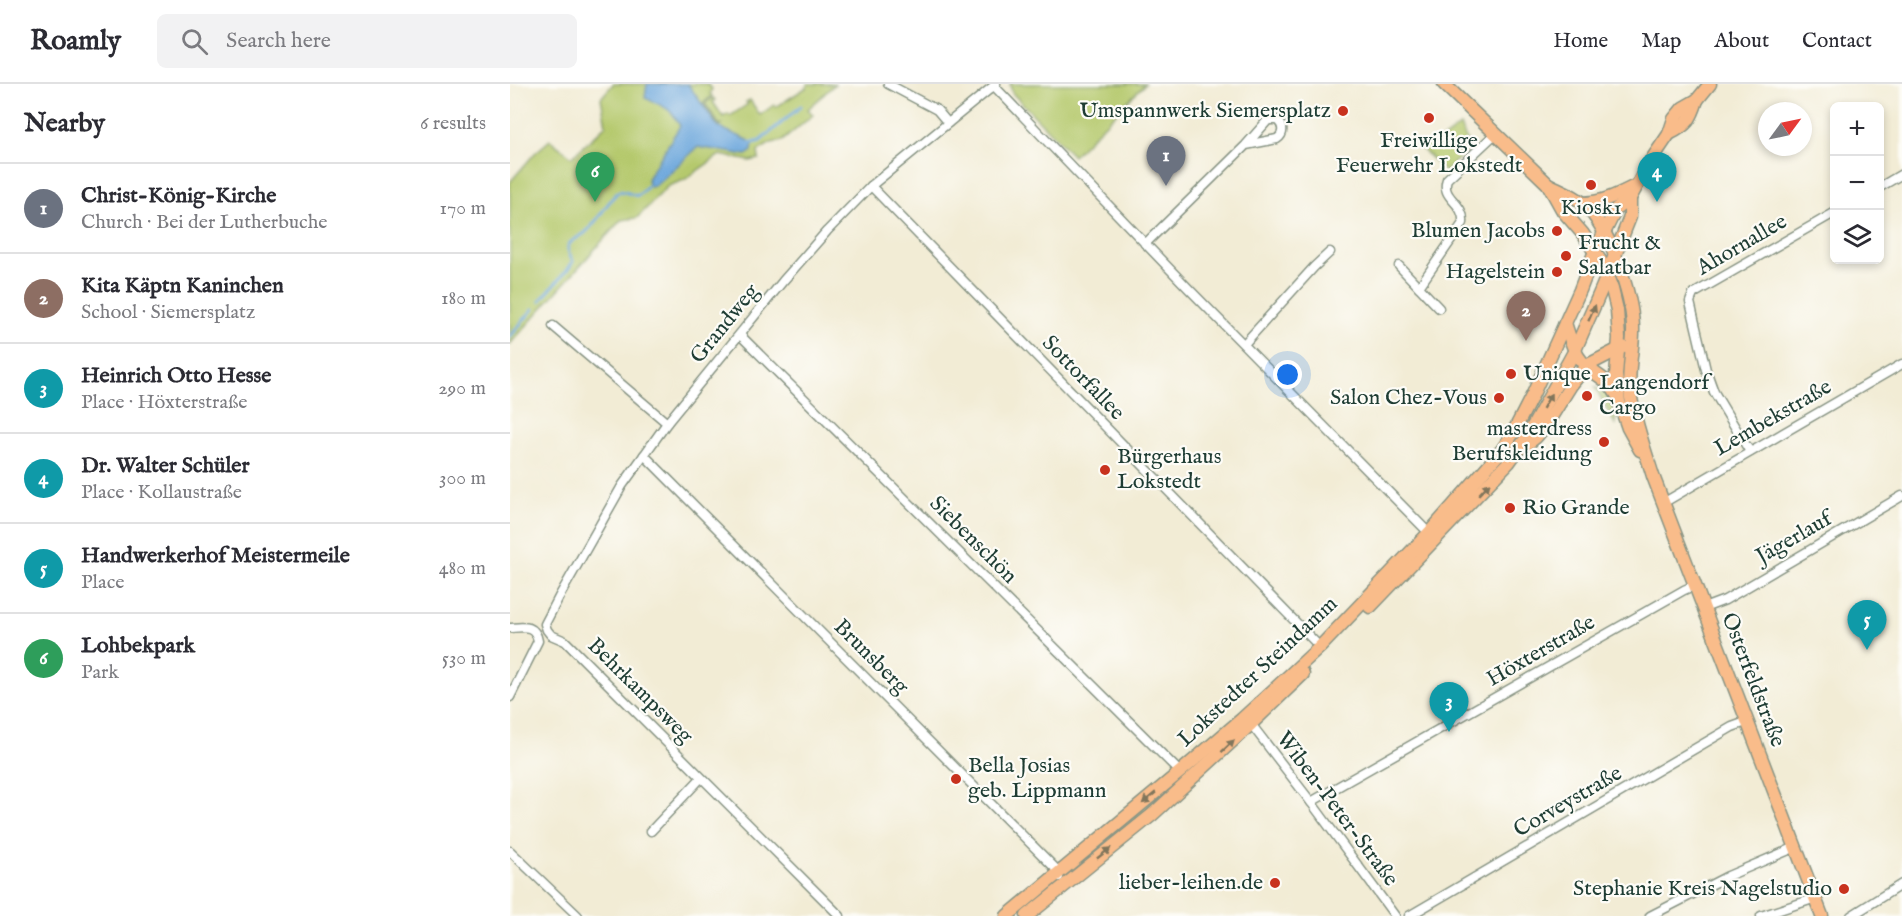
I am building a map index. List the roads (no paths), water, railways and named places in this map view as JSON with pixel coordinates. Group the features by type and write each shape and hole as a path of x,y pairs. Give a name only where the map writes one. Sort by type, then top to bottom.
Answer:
{"main road":[{"path":"1444,84 1548,184 1563,211 1586,238 1607,249"},
{"path":"1604,232 1616,209 1630,198 1669,134 1674,119 1683,108 1697,100 1710,84"},
{"path":"1518,451 1575,350 1607,276 1607,249 1604,232 1595,217 1576,198 1548,184"},
{"path":"1582,203 1608,200 1637,185"},
{"path":"1607,249 1630,217 1630,198"},
{"name":"Lokstedter Steindamm","path":"1007,916 1242,719 1320,647 1429,533 1502,450 1513,433 1566,323 1607,249"},
{"name":"Osterfeldstraße","path":"1607,249 1607,276 1617,310 1618,398 1628,428 1653,476"},
{"name":"Osterfeldstraße","path":"1607,249 1630,301 1633,332 1629,374 1630,392 1653,476 1822,916"},
{"path":"1566,323 1575,350 1586,366 1606,380 1618,398"},
{"path":"1518,451 1536,437 1546,425 1586,366 1628,342 1633,332"},
{"name":"Lokstedter Steindamm","path":"1027,916 1152,815 1251,724 1340,638 1480,494 1518,451"}],"street":[{"path":"888,84 937,110 948,123"},
{"path":"995,85 1145,244 1429,533"},
{"name":"Grandweg","path":"551,635 546,624 559,597 622,486 667,423 827,231 871,186 995,85"},
{"path":"1419,288 1463,223 1464,215 1461,209 1448,195 1445,185 1447,179 1496,133"},
{"path":"1145,244 1246,145"},
{"path":"1884,185 1902,174"},
{"name":"Sottorfallee","path":"871,186 1320,647"},
{"name":"Ahornallee","path":"1750,452 1714,392 1706,370 1690,302 1693,294 1830,215"},
{"path":"1244,344 1330,252"},
{"path":"1399,266 1439,308"},
{"path":"553,326 667,423"},
{"name":"Siebenschön","path":"740,334 1180,772"},
{"name":"Lembekstraße","path":"1663,503 1902,364"},
{"name":"Brunsberg","path":"644,455 1059,872"},
{"name":"Jägerlauf","path":"1704,608 1725,600 1902,496"},
{"name":"Höxterstraße","path":"1311,802 1695,585"},
{"path":"510,628 532,628 538,641 510,697"},
{"name":"Behrkampsweg","path":"551,635 565,641 840,916"},
{"name":"Corveystraße","path":"1409,916 1732,727 1746,722"},
{"name":"Wiben-Peter-Straße","path":"1251,724 1395,916"},
{"path":"651,831 701,778"},
{"path":"1650,916 1728,876 1796,847"},
{"path":"510,851 578,916"},
{"path":"1058,890 1059,872"},
{"path":"1851,916 1902,884"},
{"path":"1761,916 1816,898"}],"water":[{"path":"647,84 688,84 718,127 748,140 753,144 752,151 746,155 698,147 656,185 648,186 647,179 680,126 666,108 645,98"}],"waterway":[{"path":"750,144 760,141 801,106"},
{"path":"540,301 573,261 568,250 570,243 591,227 619,191 636,196 649,185"},
{"path":"510,337 533,309"}],"place":[{"name":"Umspannwerk Siemersplatz","path":"1343,111"},
{"name":"Freiwillige Feuerwehr Lokstedt","path":"1429,118"},
{"name":"Kiosk1","path":"1591,185"},
{"name":"Christ-König-Kirche","path":"1166,186"},
{"name":"Lohbekpark","path":"595,202"},
{"name":"Dr. Walter Schüler","path":"1657,202"},
{"name":"Blumen Jacobs","path":"1557,231"},
{"name":"Frucht & Salatbar","path":"1566,256"},
{"name":"Hagelstein","path":"1557,272"},
{"name":"Kita Käptn Kaninchen","path":"1526,341"},
{"name":"Unique","path":"1511,374"},
{"name":"Langendorf Cargo","path":"1587,396"},
{"name":"Salon Chez-Vous","path":"1499,398"},
{"name":"masterdress Berufskleidung","path":"1604,442"},
{"name":"Bürgerhaus Lokstedt","path":"1105,470"},
{"name":"Rio Grande","path":"1510,508"},
{"name":"Handwerkerhof Meistermeile","path":"1867,650"},
{"name":"Heinrich Otto Hesse","path":"1449,732"},
{"name":"Bella Josias geb. Lippmann","path":"956,779"},
{"name":"lieber-leihen.de","path":"1275,883"},
{"name":"Stephanie Kreis Nagelstudio","path":"1844,889"}]}
